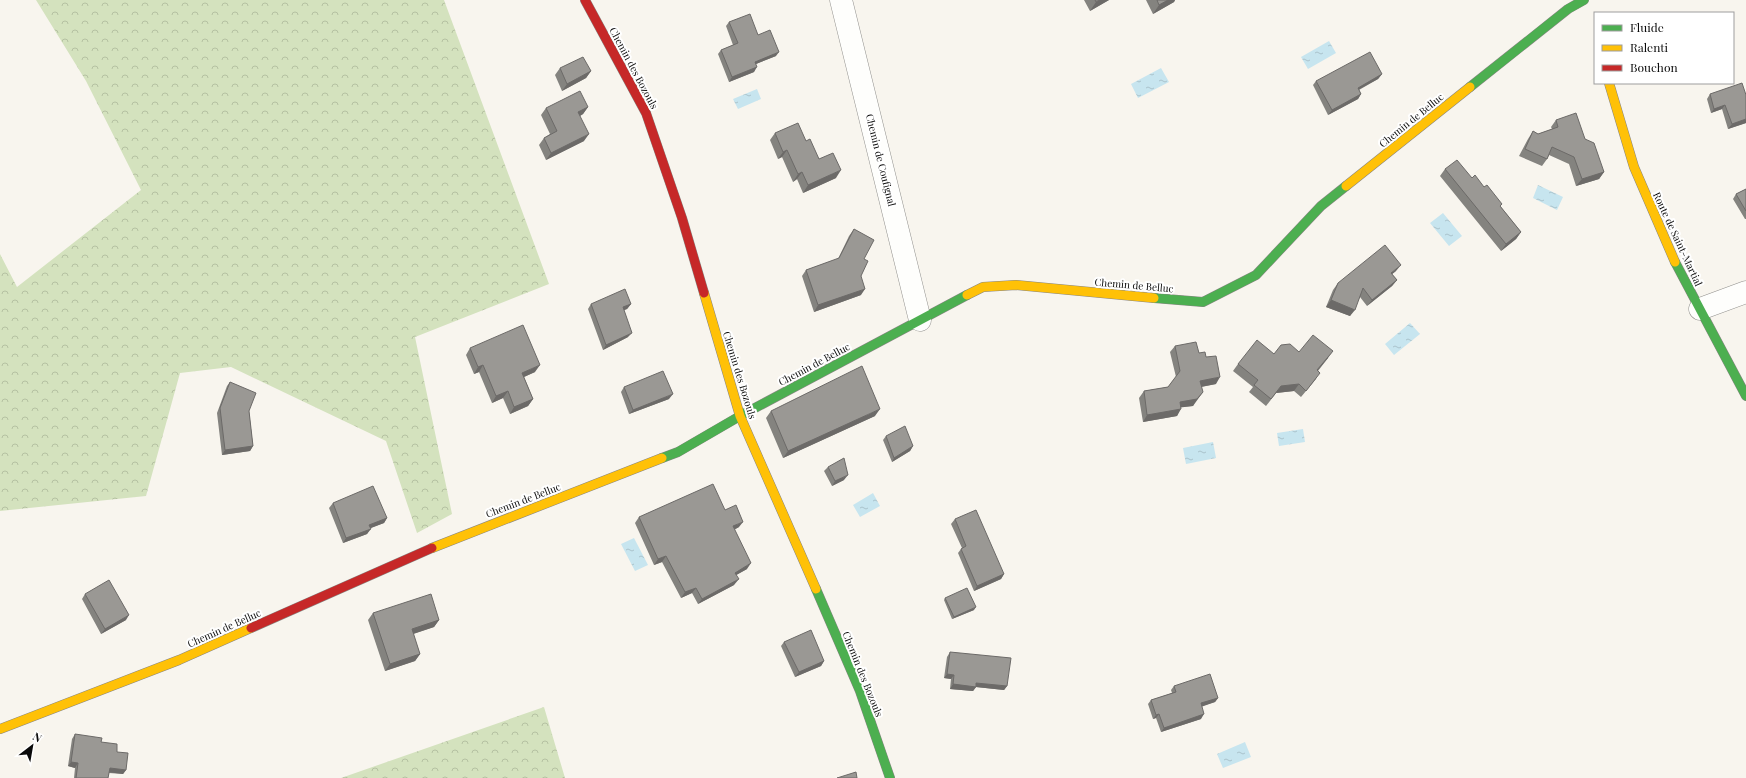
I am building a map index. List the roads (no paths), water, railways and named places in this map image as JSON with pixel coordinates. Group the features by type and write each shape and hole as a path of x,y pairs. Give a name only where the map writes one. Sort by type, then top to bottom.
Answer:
{"street":[{"name":"Chemin des Bozouls","path":"585,0 646,113 682,218 740,416 860,690 890,778"},
{"name":"Chemin de Coufignal","path":"841,0 920,320"},
{"name":"Chemin de Belluc","path":"0,729 179,660 458,537 678,452 740,416 983,287 1016,285 1203,302 1256,275 1321,206 1568,9 1584,0"},
{"name":"Route de Saint-Martial","path":"1610,84 1634,167 1650,208 1678,267 1746,396"},
{"path":"1700,309 1746,292"}],"water":[{"path":"1329,41 1336,53 1308,69 1301,57"},
{"path":"1161,68 1169,82 1138,98 1131,84"},
{"path":"757,89 761,99 738,109 733,99"},
{"path":"1538,185 1563,197 1557,210 1533,198"},
{"path":"1443,213 1462,236 1449,246 1430,223"},
{"path":"1410,323 1420,334 1394,355 1385,344"},
{"path":"1303,429 1305,442 1279,446 1277,433"},
{"path":"1213,442 1216,458 1186,464 1183,448"},
{"path":"873,493 880,506 860,517 853,505"},
{"path":"634,538 648,565 635,571 621,544"},
{"path":"1245,742 1251,757 1223,768 1217,754"}]}
